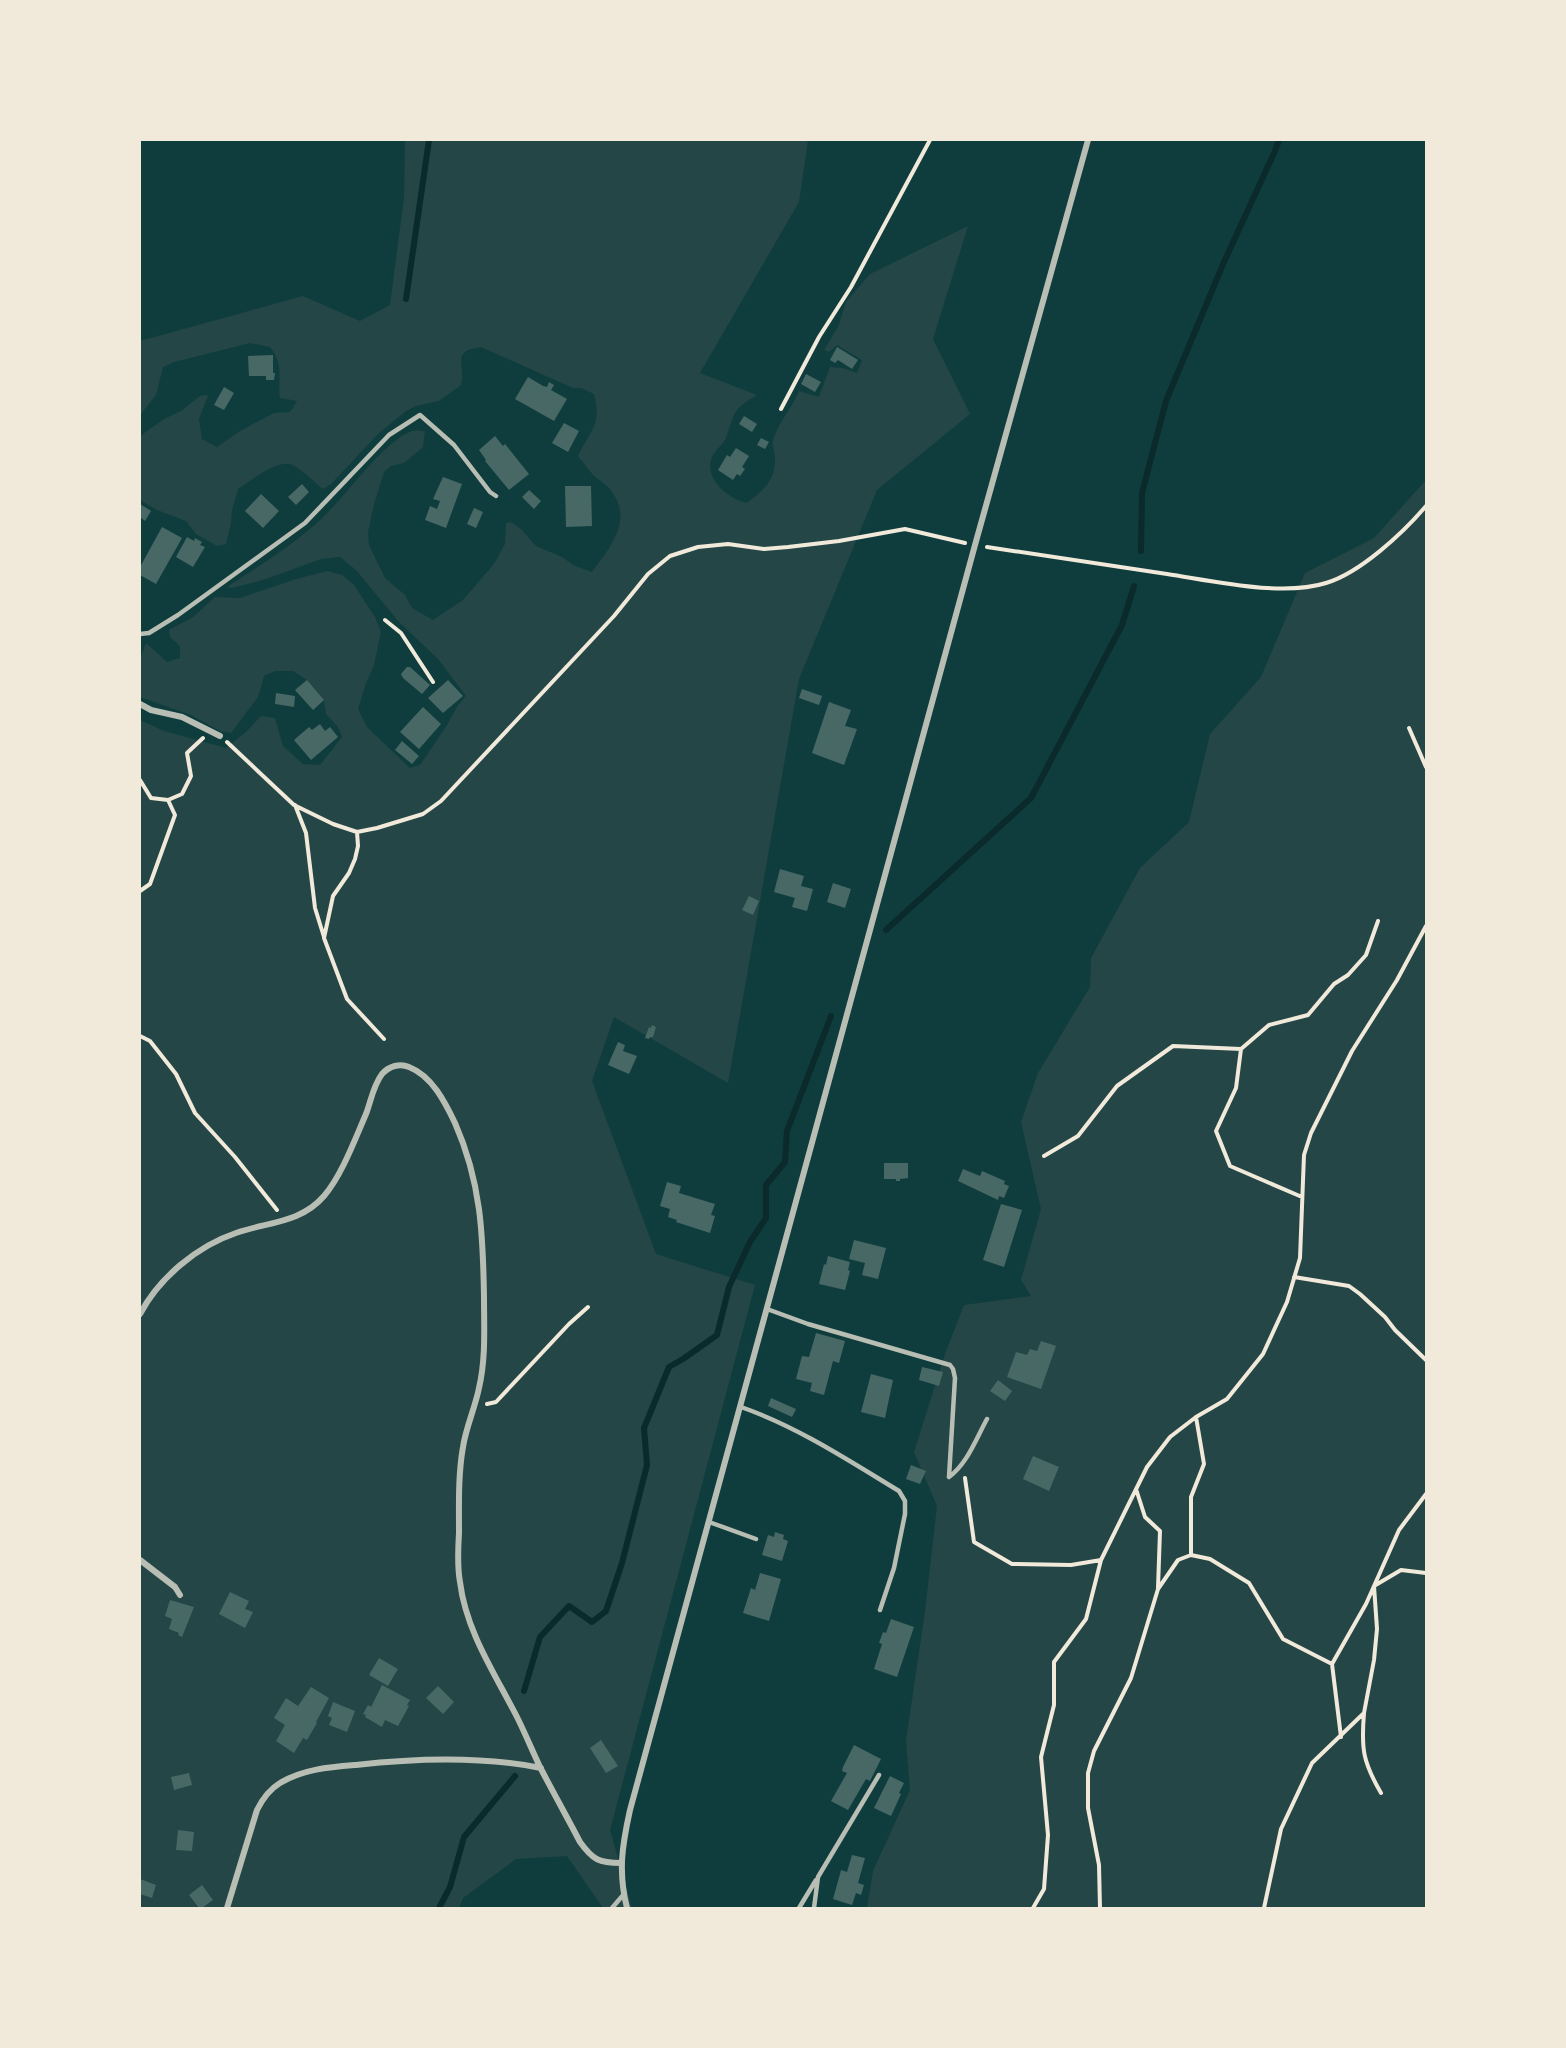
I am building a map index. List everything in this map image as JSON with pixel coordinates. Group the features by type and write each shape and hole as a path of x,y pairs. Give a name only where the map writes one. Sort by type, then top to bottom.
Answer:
{"street":[{"path":"627,1908 621,1863 630,1810 975,545 1088,140"},
{"path":"140,704 151,710 182,717 220,736"},
{"path":"140,1314 159,1287 178,1268 209,1246 233,1233 296,1217 312,1208 326,1194 344,1161 381,1076 388,1068 398,1065 408,1066 435,1088 449,1110 462,1139 474,1177 483,1232 484,1356 479,1388 463,1445 460,1470 459,1581 464,1603 474,1632 541,1768 587,1853 600,1861 621,1863"},
{"path":"140,1560 175,1587 180,1595"},
{"path":"227,1908 256,1810 263,1798 279,1783 329,1767 384,1762 485,1761 516,1763 541,1768"}],"lane":[{"path":"140,634 149,633 178,615 305,524 389,435 420,416 454,445 490,492 496,496"},
{"path":"767,1309 808,1324 950,1365 955,1378 949,1477 963,1462 987,1419"},
{"path":"741,1407 825,1445 899,1491 905,1501 905,1514 894,1568 880,1610"},
{"path":"709,1522 756,1539"},
{"path":"799,1908 879,1775"},
{"path":"814,1908 818,1877"},
{"path":"612,1908 624,1894"}],"path":[{"path":"782,409 819,337 851,286 930,140"},
{"path":"220,736 294,805 333,824 357,832 423,814 441,801 614,616 648,574 670,556 698,547 728,544 764,549 788,547 839,541 905,529 975,545 1221,583 1296,588 1316,586 1339,578 1385,546 1426,506"},
{"path":"385,620 401,633 433,682"},
{"path":"1409,728 1426,767"},
{"path":"140,780 151,798 168,800 182,794 191,776 187,753 210,731"},
{"path":"140,891 150,884 175,815 168,800"},
{"path":"294,805 306,833 315,908 347,999 384,1039"},
{"path":"324,938 333,896 349,873 355,859 358,846 357,832"},
{"path":"1302,1197 1230,1167 1216,1131 1236,1088 1241,1049 1269,1025 1308,1015 1334,984 1348,975 1366,955 1378,921"},
{"path":"1033,1908 1044,1888 1048,1835 1041,1757 1054,1705 1054,1662 1086,1619 1101,1560 1147,1467 1170,1437 1196,1417 1227,1399 1263,1354 1287,1302 1300,1258 1304,1155 1311,1133 1352,1050 1397,980 1426,926"},
{"path":"140,1036 150,1041 176,1074 195,1113 236,1157 286,1220"},
{"path":"1044,1156 1078,1136 1117,1086 1173,1046 1241,1049"},
{"path":"1294,1277 1349,1286 1385,1317 1426,1360"},
{"path":"474,1406 496,1402 588,1306"},
{"path":"1191,1555 1191,1497 1204,1464 1196,1417"},
{"path":"963,1462 974,1542 1012,1564 1071,1565 1101,1560"},
{"path":"1100,1908 1099,1865 1088,1808 1088,1773 1094,1751 1131,1678 1158,1589 1160,1531 1145,1517 1136,1489"},
{"path":"1341,1737 1332,1664 1366,1604 1399,1530 1426,1494"},
{"path":"1158,1589 1178,1560 1191,1555 1210,1559 1249,1583 1283,1639 1332,1664"},
{"path":"1374,1586 1401,1570 1426,1573"},
{"path":"1374,1586 1376,1639 1362,1742 1367,1769 1381,1793"},
{"path":"1264,1908 1281,1829 1312,1763 1365,1713"}],"shaded area":[{"path":"405,140 808,140 799,202 700,373 757,395 743,404 736,412 726,438 713,454 710,465 711,473 719,487 740,501 747,503 771,479 775,466 773,440 799,391 819,397 830,367 843,368 857,373 862,360 837,345 829,352 824,350 838,327 846,302 870,274 968,226 933,339 970,414 877,490 799,679 728,1083 614,1017 592,1081 656,1254 755,1285 610,1830 632,1908 603,1908 567,1856 516,1859 463,1898 459,1908 140,1908 140,720 164,731 226,748 261,716 275,718 283,746 303,764 320,765 342,737 338,727 326,714 324,700 307,680 293,671 275,671 264,676 258,697 231,733 220,731 191,715 140,697 140,659 146,643 167,662 180,658 180,646 170,637 169,630 193,617 215,597 240,598 327,571 342,575 354,585 375,617 381,632 374,665 358,709 367,727 410,768 420,765 466,696 438,659 399,622 356,570 340,557 321,559 266,579 232,588 227,587 309,529 330,510 388,446 414,431 425,431 423,447 404,463 391,466 384,472 368,532 369,545 385,578 405,595 412,608 433,620 463,600 494,564 505,544 506,523 511,522 521,529 536,546 592,572 613,541 620,520 620,509 616,497 593,475 578,456 596,420 594,394 581,388 573,388 481,347 471,349 462,355 461,385 439,401 416,406 406,411 379,433 331,484 323,489 293,465 283,464 269,469 238,489 226,544 217,546 196,534 186,521 157,510 140,500 140,436 164,419 181,411 200,396 208,395 199,419 202,439 217,447 240,431 274,413 290,412 297,401 280,398 279,366 270,347 250,343 174,362 163,367 156,395 140,415 140,341 303,296 360,321 390,305 404,197"},
{"path":"1426,480 1426,1908 867,1908 873,1871 910,1790 906,1741 925,1611 937,1506 914,1452 945,1354 964,1305 1031,1296 1021,1280 1041,1209 1021,1122 1038,1073 1090,987 1091,958 1140,868 1189,822 1210,734 1261,677 1305,573 1374,538"}],"building":[{"path":"837,347 858,360 852,369 838,360 835,363 830,360"},
{"path":"273,355 274,380 266,380 266,376 249,376 248,356"},
{"path":"806,374 821,382 815,392 801,384"},
{"path":"528,377 547,387 549,382 554,385 551,390 567,399 554,421 515,399"},
{"path":"224,387 234,393 224,410 214,405"},
{"path":"744,416 757,424 752,432 739,424"},
{"path":"564,423 579,431 568,452 552,443"},
{"path":"495,436 503,446 505,444 529,474 509,490 479,450"},
{"path":"761,438 769,442 765,449 757,445"},
{"path":"736,448 749,456 742,467 745,469 733,480 718,470 727,455 730,457"},
{"path":"443,477 462,484 446,528 425,520 430,506 437,509 440,501 433,499"},
{"path":"302,484 309,492 296,505 288,497"},
{"path":"565,486 591,486 592,526 566,527"},
{"path":"529,490 541,501 534,509 522,497"},
{"path":"261,494 279,511 263,528 245,511"},
{"path":"140,504 151,511 145,521 140,517"},
{"path":"474,508 483,512 476,528 467,524"},
{"path":"162,527 182,538 156,584 140,575 140,567"},
{"path":"187,537 194,541 195,538 202,542 200,545 205,547 193,567 176,557"},
{"path":"407,667 410,667 430,685 422,694 403,678 401,674"},
{"path":"307,680 324,700 313,710 295,690"},
{"path":"448,680 463,696 443,713 428,698"},
{"path":"802,689 822,696 819,705 799,698"},
{"path":"276,693 295,696 294,707 275,704"},
{"path":"829,702 851,710 845,726 857,729 844,765 812,753"},
{"path":"423,707 441,724 419,749 400,732"},
{"path":"320,724 325,731 330,727 338,737 311,760 294,740 309,727 312,730"},
{"path":"402,741 419,756 412,764 395,750"},
{"path":"780,869 804,876 801,886 813,889 807,911 792,907 795,898 774,892"},
{"path":"833,883 851,889 845,908 827,902"},
{"path":"749,896 759,901 753,915 742,910"},
{"path":"652,1025 656,1027 653,1037 645,1038 649,1027 651,1028"},
{"path":"618,1042 625,1045 623,1051 637,1056 629,1074 608,1065"},
{"path":"884,1163 908,1163 908,1178 900,1179 900,1181 884,1179"},
{"path":"963,1169 980,1176 982,1171 1005,1181 1004,1184 1009,1186 1004,1198 999,1196 998,1200 958,1181"},
{"path":"667,1182 681,1186 679,1193 715,1204 711,1215 715,1216 710,1233 676,1222 677,1220 668,1217 670,1209 660,1206"},
{"path":"1001,1204 1022,1210 1004,1267 983,1260"},
{"path":"854,1240 886,1248 878,1279 862,1275 865,1263 849,1259"},
{"path":"828,1256 850,1262 845,1290 819,1284"},
{"path":"816,1333 845,1341 839,1363 833,1361 824,1395 810,1391 812,1383 796,1379 802,1356 809,1357"},
{"path":"1041,1341 1056,1346 1041,1389 1007,1377 1016,1352 1027,1355 1030,1349 1037,1351"},
{"path":"922,1367 943,1372 939,1386 919,1380"},
{"path":"871,1374 893,1380 885,1418 861,1412"},
{"path":"998,1380 1012,1391 1005,1401 990,1391"},
{"path":"771,1398 796,1409 792,1417 768,1406"},
{"path":"1033,1456 1059,1467 1049,1491 1023,1479"},
{"path":"911,1465 926,1471 920,1484 906,1479"},
{"path":"775,1532 784,1535 783,1539 788,1541 782,1561 762,1555 768,1535 774,1537"},
{"path":"760,1573 781,1579 769,1621 743,1613 751,1588 755,1590"},
{"path":"230,1592 249,1601 245,1609 253,1612 245,1628 219,1614"},
{"path":"170,1600 194,1607 182,1637 178,1635 179,1633 169,1629 172,1619 165,1616"},
{"path":"891,1619 914,1627 897,1677 874,1669 882,1644 879,1643"},
{"path":"379,1658 398,1669 388,1686 369,1675"},
{"path":"382,1685 410,1700 398,1726 385,1720 382,1727 363,1714 368,1705 371,1707"},
{"path":"438,1686 454,1702 443,1714 426,1698"},
{"path":"311,1687 329,1698 307,1740 303,1738 294,1753 276,1741 285,1725 274,1718 286,1698 298,1706"},
{"path":"333,1702 355,1711 347,1732 329,1725 332,1718 328,1716"},
{"path":"601,1740 618,1766 606,1773 590,1748"},
{"path":"854,1745 881,1759 870,1781 866,1779 848,1810 831,1801 847,1773 842,1771 843,1767"},
{"path":"189,1773 192,1785 174,1790 171,1777"},
{"path":"890,1776 904,1783 891,1816 874,1808"},
{"path":"178,1830 194,1832 192,1851 176,1850"},
{"path":"852,1855 865,1858 858,1883 864,1885 861,1895 856,1893 852,1905 833,1899 841,1870 847,1872"},
{"path":"140,1879 156,1885 152,1898 140,1894"},
{"path":"202,1885 213,1900 199,1908 189,1895"}],"waterway":[{"path":"406,299 429,140"},
{"path":"1141,551 1142,493 1166,401 1224,262 1279,140"},
{"path":"886,930 1031,798 1122,625 1134,586"},
{"path":"524,1691 540,1637 569,1606 592,1622 606,1611 622,1563 647,1465 644,1428 669,1367 717,1335 729,1287 750,1242 766,1218 766,1185 785,1162 787,1131 831,1016"},
{"path":"439,1908 450,1887 464,1837 515,1776"}]}
